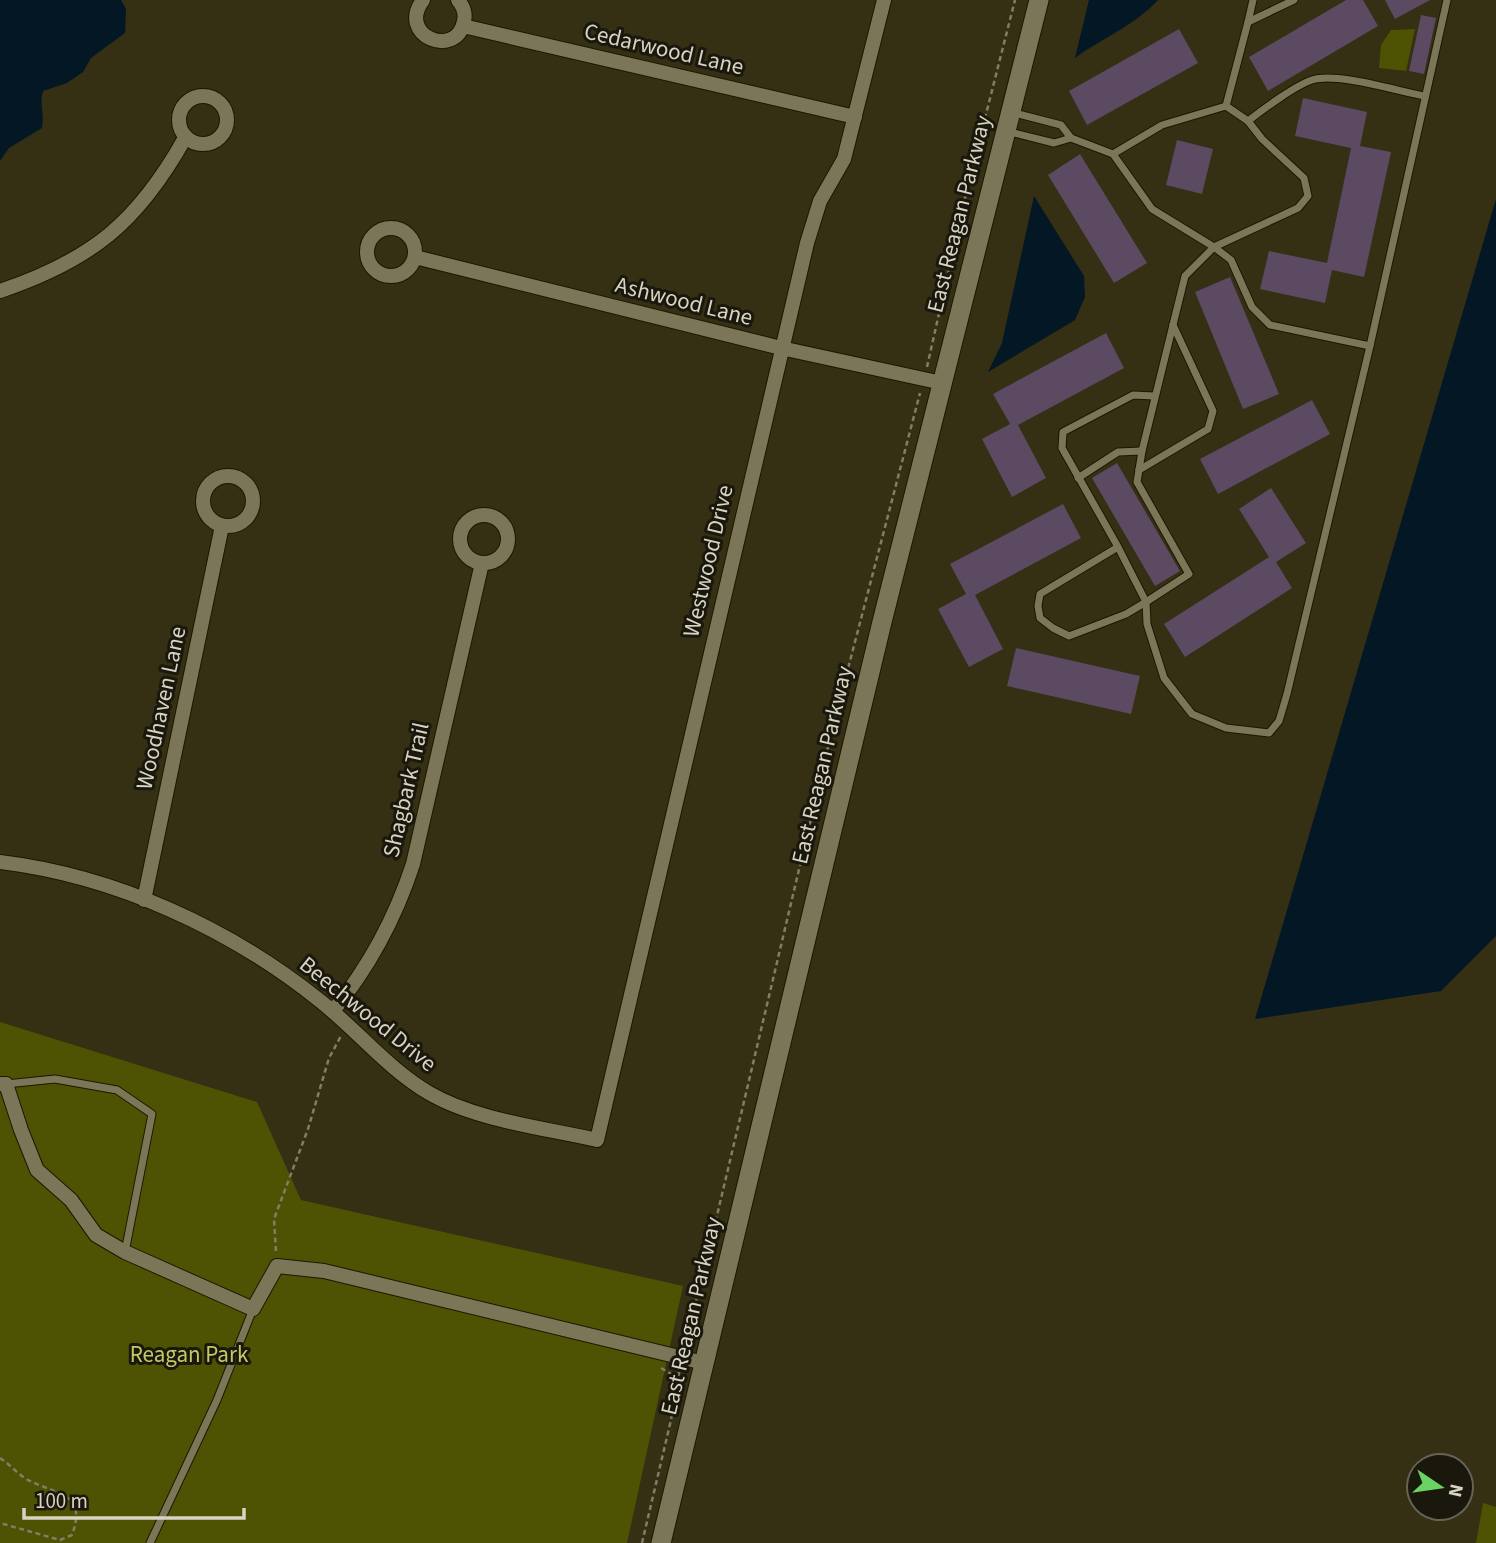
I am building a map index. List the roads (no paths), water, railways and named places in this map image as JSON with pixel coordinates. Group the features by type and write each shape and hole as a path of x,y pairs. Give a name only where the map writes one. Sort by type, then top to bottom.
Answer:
{"street":[{"path":"423,0 417,10 418,28 424,36 442,42 451,39 463,26 465,16 463,6 458,0"},
{"name":"Westwood Drive","path":"597,1140 781,348 820,201 844,159 884,0"},
{"name":"East Reagan Parkway","path":"662,1543 882,622 933,381 1040,0"},
{"name":"Cedarwood Lane","path":"463,26 855,117"},
{"path":"0,291 60,268 115,231 157,185 186,138"},
{"name":"Ashwood Lane","path":"415,257 781,348 933,381"},
{"name":"Woodhaven Lane","path":"144,900 222,526"},
{"name":"Shagbark Trail","path":"333,1011 371,959 403,895 413,864 482,564"},
{"name":"Beechwood Drive","path":"0,862 60,873 144,900 231,940 272,965 333,1011 402,1074 456,1107 597,1140"},
{"path":"3,1084 37,1170 71,1200 96,1235 125,1252 253,1309 277,1266 324,1271 705,1363"}],"lane":[{"path":"1226,106 1254,0"},
{"path":"1248,22 1294,0"},
{"path":"1154,396 1133,395 1063,432 1062,448 1146,602 1147,624 1164,678 1192,715 1226,728 1269,733 1279,721 1287,694 1370,346 1447,0"},
{"path":"1248,121 1267,106 1312,80 1337,78 1424,96"},
{"path":"1118,547 1040,594 1040,618 1069,636 1126,614 1189,574 1137,482 1154,396 1185,276 1214,247 1297,208 1308,196 1304,178 1262,139 1248,121 1226,106"},
{"path":"1113,154 1162,125 1226,106"},
{"path":"1010,112 1061,125 1071,138 1113,154 1152,209 1231,260 1252,307 1270,325 1370,346"},
{"path":"1005,131 1054,142 1071,138"},
{"path":"1139,470 1208,429 1213,411 1173,326"},
{"path":"1078,478 1118,452 1142,451"},
{"path":"3,1084 55,1079 117,1090 152,1114 125,1252"},
{"path":"150,1543 217,1400 253,1309"}],"water":[{"path":"0,0 121,0 126,9 125,33 91,58 83,72 67,83 43,91 42,128 9,148 0,161"},
{"path":"1089,0 1158,0 1128,25 1075,58"},
{"path":"1034,196 1084,276 1085,297 1075,320 988,372 1002,343"},
{"path":"1496,199 1496,936 1441,991 1255,1019"}],"park label":[{"name":"Reagan Park","path":"189,1354"}]}
